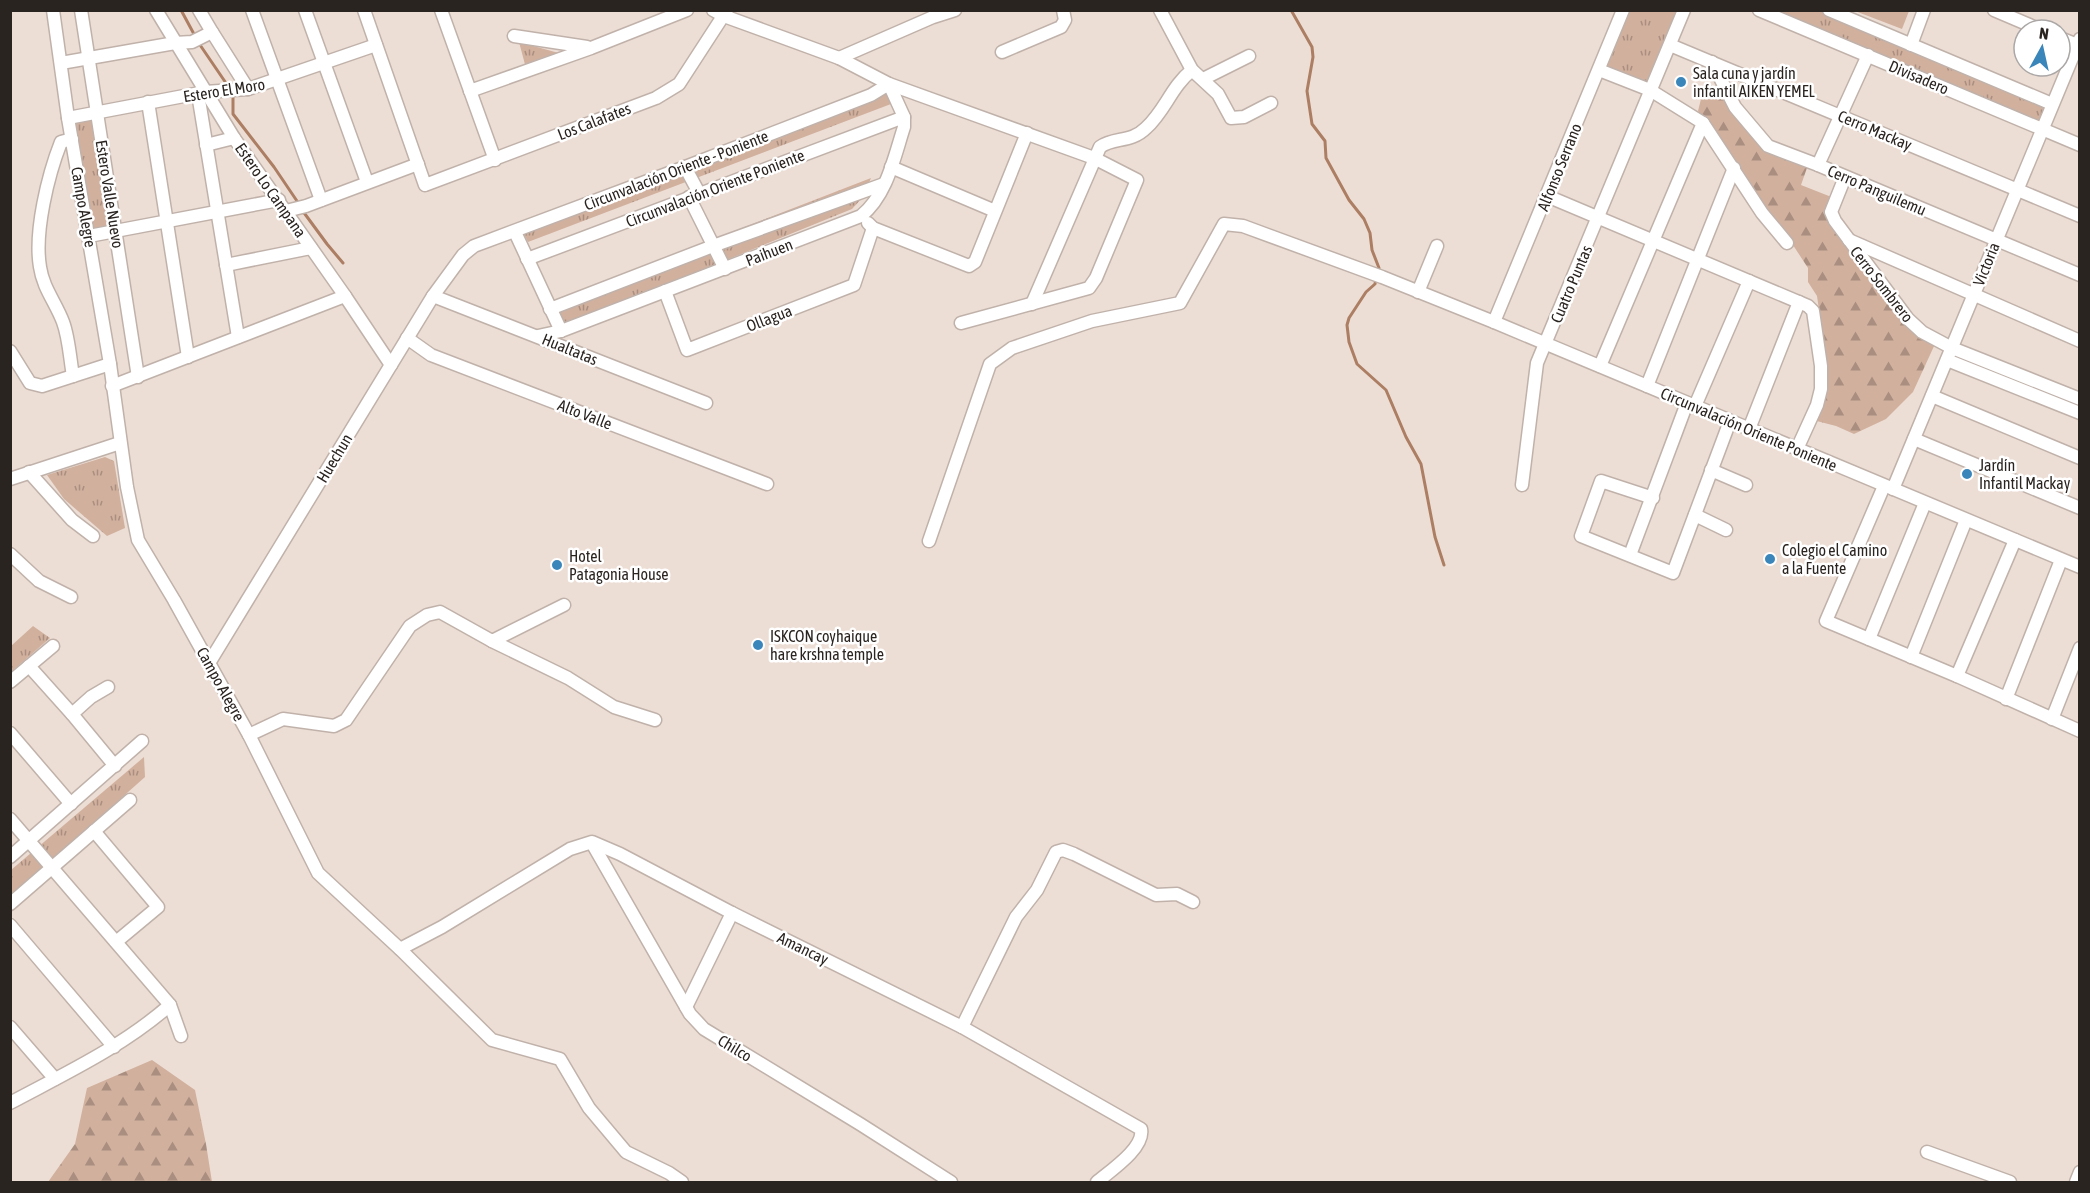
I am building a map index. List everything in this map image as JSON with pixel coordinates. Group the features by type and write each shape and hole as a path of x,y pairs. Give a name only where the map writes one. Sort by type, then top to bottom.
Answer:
{"street":[{"path":"54,12 67,10"},
{"name":"Estero Valle Nuevo","path":"81,10 138,377"},
{"name":"Estero Lo Campana","path":"156,10 201,93 286,207 311,248 391,365"},
{"path":"199,10 202,37 244,89"},
{"path":"252,10 321,200"},
{"path":"305,10 367,183"},
{"path":"89,236 217,212 306,206 418,164 363,10"},
{"path":"441,10 495,160"},
{"path":"470,91 591,48 687,10"},
{"path":"839,58 927,14 955,10"},
{"path":"1002,52 1062,27 1065,20 1062,10"},
{"path":"1160,10 1192,70 1218,94 1229,116 1234,119 1244,117 1271,103"},
{"name":"Alfonso Serrano","path":"1494,322 1623,10"},
{"name":"Cuatro Puntas","path":"1522,485 1537,363 1684,10"},
{"name":"Divisadero","path":"1758,10 2079,145"},
{"path":"1911,45 1924,10"},
{"path":"1994,10 2013,18"},
{"name":"Divisadero","path":"1831,11 2052,104"},
{"name":"Campo Alegre","path":"54,12 68,118 110,364 120,443 138,540 249,735 318,873 400,949 492,1040 560,1059 589,1108 626,1152 682,1182"},
{"path":"721,12 839,58 889,84 1094,158 1137,180 1096,278 1089,288 961,323"},
{"name":"Los Calafates","path":"418,164 425,185 656,98 679,84 721,12"},
{"path":"514,36 591,48"},
{"path":"61,63 202,37"},
{"name":"Victoria","path":"1869,639 1826,621 1888,488 1914,439 2079,43"},
{"name":"Estero El Moro","path":"68,118 201,93 244,89 278,80 376,45"},
{"name":"Cerro Mackay","path":"1670,45 2079,216"},
{"path":"1818,165 1868,55"},
{"path":"1203,79 1249,56"},
{"name":"Cerro Panguilemu","path":"1712,62 1735,107 1768,146 2079,275"},
{"path":"1032,304 1094,158 1102,145 1134,137 1146,129 1178,83 1192,70"},
{"path":"1599,70 1650,90 1703,123 1762,213 1787,243"},
{"path":"889,84 904,117"},
{"name":"Circunvalación Oriente - Poniente","path":"464,255 474,246 871,95 889,84"},
{"path":"201,93 206,145 238,337"},
{"path":"148,102 188,357"},
{"name":"Paihuen","path":"538,336 561,332 861,216 874,205 884,184 904,127 904,117"},
{"name":"Circunvalación Oriente Poniente","path":"527,259 904,117"},
{"path":"1600,366 1703,123"},
{"path":"861,216 873,228 969,266 975,262 1027,133"},
{"path":"206,145 234,138"},
{"path":"72,139 61,142 55,157 38,233 40,268 47,294 64,323 73,376"},
{"path":"686,167 713,246 725,269"},
{"path":"891,167 995,211"},
{"path":"1647,386 1734,168"},
{"name":"Cerro Sombrero","path":"1845,177 1831,212 1848,240 1908,319 1922,332 1952,348 2079,399"},
{"path":"550,309 713,246 884,184"},
{"path":"1547,196 1799,302 1813,310 1821,366 1821,388 1817,405 1797,449"},
{"name":"Circunvalación Oriente Poniente","path":"929,542 990,364 1012,348 1092,321 1180,303 1224,224 1243,226 1382,277 2079,567"},
{"name":"Ollagua","path":"665,291 687,350 854,285 873,228"},
{"path":"515,232 561,332"},
{"path":"1848,240 2079,341"},
{"path":"1418,292 1437,246"},
{"path":"226,265 311,248"},
{"name":"Huechun","path":"209,663 433,296 464,255"},
{"path":"1629,555 1691,405 1749,281"},
{"path":"112,386 345,296"},
{"name":"Hualtatas","path":"433,296 705,403"},
{"path":"1749,429 1799,302"},
{"name":"Alto Valle","path":"407,338 431,355 767,484"},
{"path":"10,351 30,383 35,386 42,386 110,364"},
{"path":"1947,360 2079,413"},
{"path":"1932,396 2079,458"},
{"path":"1653,498 1601,481 1581,536 1673,573 1730,421"},
{"path":"1914,439 2079,508"},
{"path":"10,478 120,443"},
{"path":"1711,470 1746,485"},
{"path":"29,472 72,520 93,536"},
{"path":"1925,502 1869,639 2079,731"},
{"path":"1695,515 1726,530"},
{"path":"1911,657 1966,520"},
{"path":"1957,676 2014,540"},
{"path":"10,554 39,581 71,597"},
{"path":"2006,699 2061,560"},
{"path":"492,641 564,604"},
{"path":"249,735 283,719 334,726 346,720 410,626 427,615 440,612 492,641 568,678 614,707 655,720"},
{"path":"10,682 53,646"},
{"path":"2052,719 2079,648"},
{"path":"29,666 115,766"},
{"path":"72,714 91,697 108,687"},
{"path":"10,733 71,804"},
{"path":"10,857 142,741"},
{"path":"10,904 130,800"},
{"path":"10,819 170,1005 181,1036"},
{"path":"94,831 158,907 116,942"},
{"path":"400,949 442,927 570,849 591,842"},
{"name":"Amancay","path":"591,842 620,854 732,914 962,1027 1141,1130 1143,1135 1141,1142 1097,1182"},
{"name":"Chilco","path":"591,842 686,1007 704,1029 951,1182"},
{"path":"962,1027 1016,917 1037,890 1056,852 1063,850 1074,854 1156,895 1177,894 1193,902"},
{"path":"686,1007 732,914"},
{"path":"10,925 114,1047"},
{"path":"10,1102 114,1047 147,1025 170,1005"},
{"path":"10,1027 55,1079"},
{"path":"1928,1152 2010,1182"},
{"path":"2076,1182 2079,1172"}],"green space":[{"path":"1909,10 1902,29 1855,11"},
{"path":"1627,11 1680,11 1649,86 1605,67"},
{"path":"1768,11 1821,11 2048,105 2040,125"},
{"path":"519,42 573,57 527,72"},
{"path":"1705,83 1723,90 1765,147 1808,165 1801,185 1834,198 1829,212 1935,344 1913,392 1886,419 1854,434 1836,426 1809,419 1827,366 1817,296 1808,282 1808,268 1789,239 1758,205 1698,111"},
{"path":"887,88 891,104 528,242 520,227"},
{"path":"92,117 112,227 93,231 74,120"},
{"path":"871,178 863,197 852,209 559,328 549,303"},
{"path":"105,457 114,461 125,528 107,536 64,499 47,475"},
{"path":"33,626 50,638 11,672 11,646"},
{"path":"144,757 145,777 11,896 11,870"},
{"path":"152,1060 195,1090 212,1182 48,1182 75,1144 87,1088"}],"waterway":[{"path":"181,10 195,36"},
{"path":"1291,10 1312,47 1313,57 1307,91 1312,124 1325,141 1326,158 1349,200 1364,219 1370,233 1378,272"},
{"path":"198,42 228,86"},
{"path":"233,94 233,114 299,204"},
{"path":"302,210 343,263"},
{"path":"1376,278 1375,284 1366,292 1349,318 1347,325 1349,342 1357,364 1386,390 1406,437 1421,464 1435,537 1444,565"}],"place":[{"name":"Sala cuna y jardín infantil AIKEN YEMEL","path":"1681,82"},
{"name":"Jardín Infantil Mackay","path":"1967,474"},
{"name":"Colegio el Camino a la Fuente","path":"1770,559"},
{"name":"Hotel Patagonia House","path":"557,565"},
{"name":"ISKCON coyhaique hare krshna temple","path":"758,645"}]}
